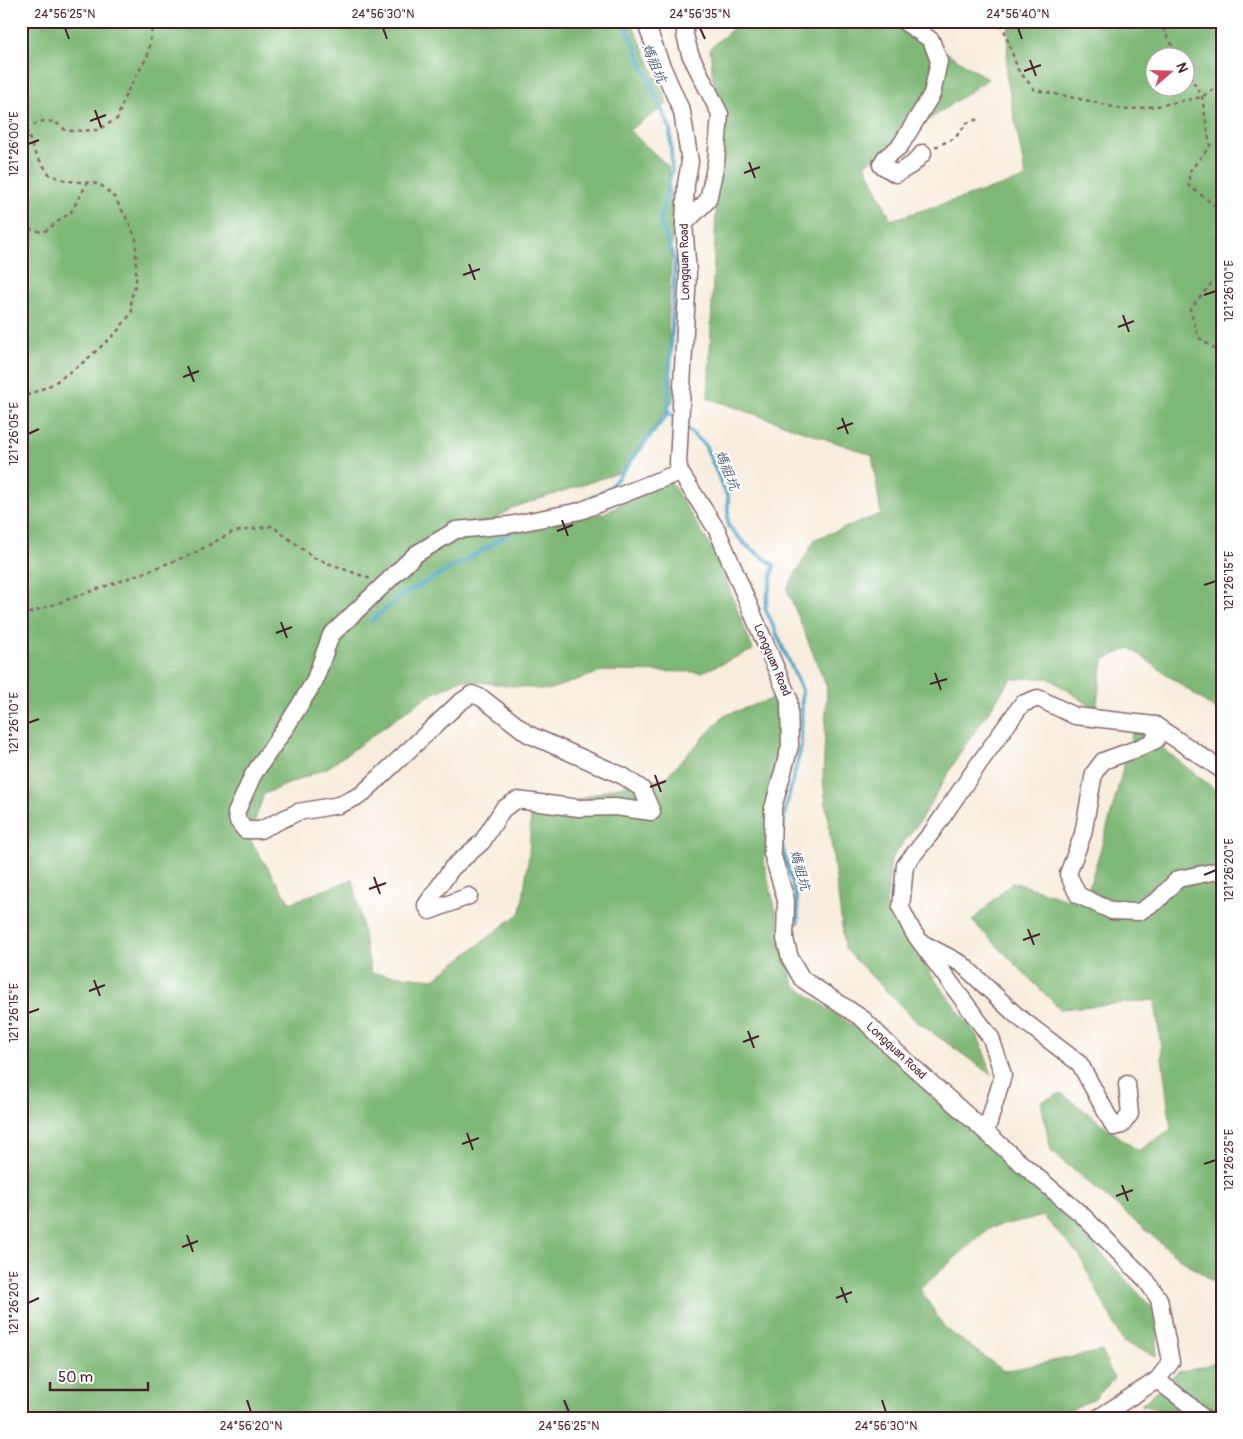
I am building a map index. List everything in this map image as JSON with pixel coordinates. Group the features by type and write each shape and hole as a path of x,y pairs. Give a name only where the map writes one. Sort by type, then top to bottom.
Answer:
{"street":[{"name":"Longquan Road","path":"645,21 682,112 690,162 686,184 684,224 688,273 681,387 679,467 717,530 789,699 790,746 773,808 772,853 786,900 785,939 790,958 802,978 863,1019 893,1049 1016,1160 1082,1215 1146,1280 1160,1299 1171,1362 1157,1380 1098,1418"},
{"path":"684,224 708,200 716,163 720,114 690,54 685,35 685,21"},
{"path":"903,21 931,40 939,61 932,94 900,146 885,158 881,166 896,174 913,164 922,153"},
{"path":"470,896 430,911 426,905 452,868 482,842 503,809 517,800 578,808 615,807 652,812 642,789 623,776 528,734 482,698 472,694 459,703 361,795 339,805 298,812 260,830 245,830 238,821 236,813 253,775 314,682 331,635 416,554 456,530 509,525 580,511 679,467"},
{"path":"986,1132 1003,1075 991,1038 913,932 901,908 905,865 932,832 1022,704 1038,698 1075,716 1155,724 1222,770"},
{"path":"1155,724 1156,740 1103,761 1094,773 1082,834 1068,874 1078,895 1112,911 1139,912 1158,900 1178,879 1222,870"},
{"path":"920,941 962,964 1016,1015 1080,1064 1114,1126 1122,1125 1130,1114 1127,1084"},
{"path":"1157,1380 1203,1418"}],"path":[{"path":"26,128 43,121 55,122 67,131 96,130 116,119 126,94 148,55 153,21"},
{"path":"992,21 1004,29 1018,70 1035,90 1124,110 1202,97 1222,83"},
{"path":"1158,21 1173,48"},
{"path":"1196,86 1202,97 1210,146 1189,172 1189,186 1217,207 1222,230"},
{"path":"922,153 955,138 967,123 981,118"},
{"path":"21,124 26,128 34,152 50,175 68,181 100,184 114,197 136,238 136,283 130,299 132,312 116,333 85,361 53,384 21,398"},
{"path":"21,228 44,232 71,212 88,182"},
{"path":"1222,271 1190,309 1198,337 1222,354"},
{"path":"21,616 192,554 233,532 272,526 314,558 384,584"}],"green space":[{"path":"21,21 631,21 668,104 629,130 668,166 673,220 668,325 674,400 621,472 512,508 479,530 505,532 605,513 668,478 716,555 753,650 702,672 603,671 548,690 461,680 423,699 329,767 264,794 249,838 290,903 353,879 371,973 434,979 521,912 529,855 531,815 613,788 665,778 725,715 775,698 779,746 764,863 794,985 873,1040 1068,1218 1159,1315 1156,1356 1123,1342 1079,1255 1043,1216 989,1228 920,1289 945,1328 1004,1371 1102,1351 1114,1379 1095,1398 1056,1418 21,1418"},
{"path":"742,21 897,21 988,79 865,164 891,220 1026,178 1006,74 1009,25 1002,21 1222,21 1222,714 1130,648 1103,660 1096,709 1048,678 1011,679 962,750 920,821 891,859 886,907 914,951 979,1039 992,1075 916,1021 845,949 823,780 827,688 787,589 815,539 881,514 872,455 708,398 719,140 710,48"},
{"path":"1134,726 1222,795 1222,1287 1180,1259 1051,1151 1041,1102 1061,1093 1138,1151 1171,1129 1155,1000 1060,1009 972,921 1012,882 1084,904 1110,818"},
{"path":"1222,1358 1222,1418 1187,1418 1141,1405 1178,1372 1208,1365"}],"waterway":[{"name":"媽祖坑","path":"624,21 670,129 672,170 660,220 675,261 668,413 675,418"},
{"path":"586,500 610,488 668,413"},
{"name":"媽祖坑","path":"686,428 705,445 728,498 728,526 747,546 774,565 765,608 802,690 801,747 785,811 781,843 797,901 798,922"},
{"path":"371,621 401,596 490,546 512,531"}]}
